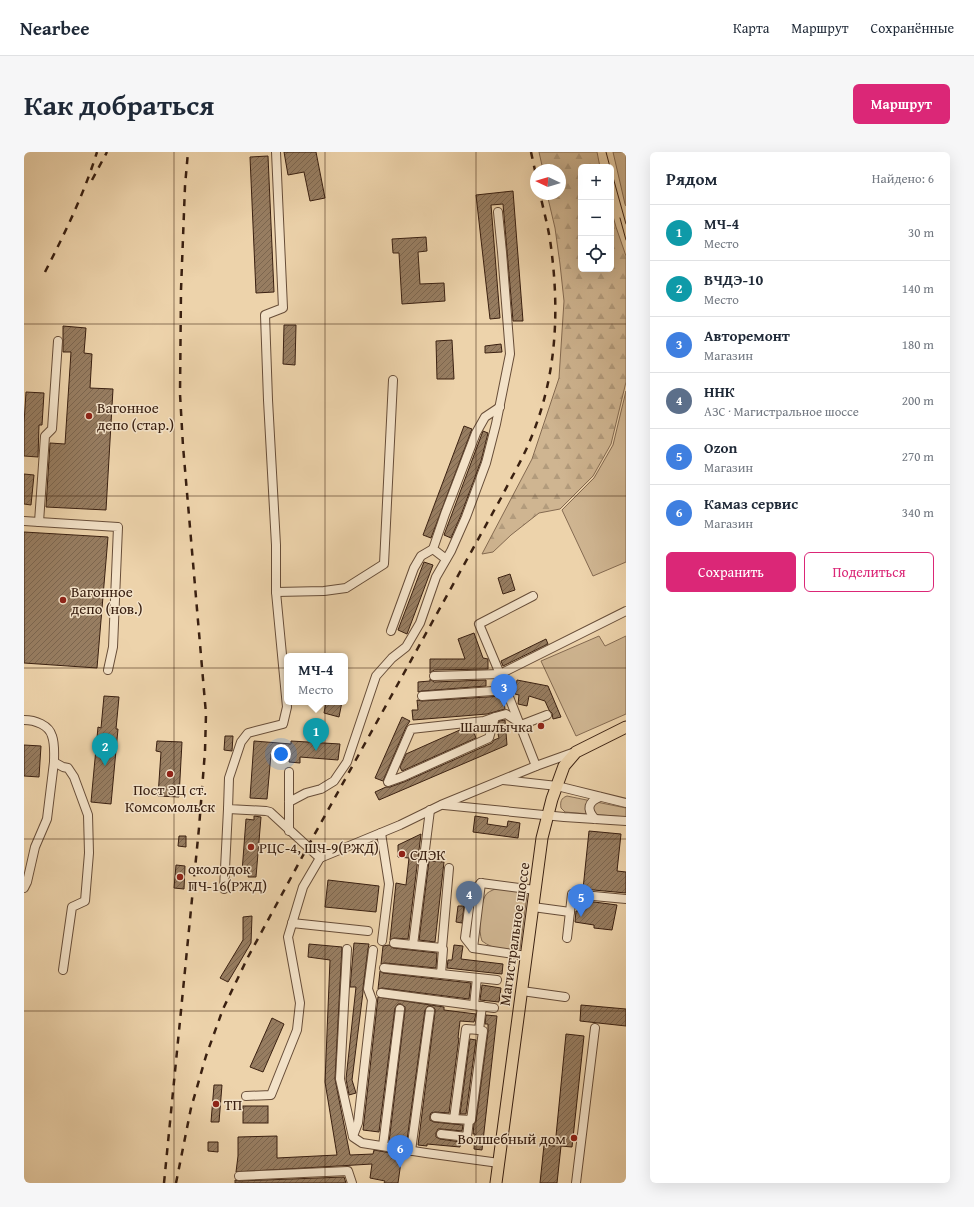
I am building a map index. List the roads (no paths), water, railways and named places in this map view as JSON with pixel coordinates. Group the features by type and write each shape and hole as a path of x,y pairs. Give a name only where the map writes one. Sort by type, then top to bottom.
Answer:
{"main road":[{"name":"Магистральное шоссе","path":"496,1183 542,838 556,786 564,766 576,752 626,727"}],"street":[{"path":"276,152 283,308 265,315 276,545 276,592 284,676"},
{"path":"289,802 306,793 321,789 334,781 347,762 376,676 392,658 406,647 420,623 436,577 466,517 486,463 500,406 510,354 498,212"},
{"path":"39,522 45,436 52,429 58,341"},
{"path":"276,592 324,592 346,588 384,564 393,380"},
{"path":"391,631 414,568 421,556 433,549 476,433 485,417 500,406"},
{"path":"24,521 118,527 113,647 108,670"},
{"path":"433,549 446,559"},
{"path":"533,596 479,624 507,690 536,766"},
{"path":"434,676 500,674 626,610"},
{"path":"422,696 507,690"},
{"path":"224,889 229,778 241,742 248,733 283,724 287,705"},
{"path":"495,717 489,738 388,782 411,729 484,721 495,717 506,714 520,724"},
{"path":"520,724 547,715"},
{"path":"24,720 44,724 52,735 54,762 47,819 35,848 28,882 24,888"},
{"path":"246,1096 271,1095 297,1030 300,1003 288,937 303,887 320,858 381,833 441,805 536,766 576,752"},
{"path":"54,762 68,768 74,777 88,815 89,834 88,866 84,901 72,907 63,970"},
{"path":"289,831 290,772"},
{"path":"502,780 556,786 626,804"},
{"path":"595,819 589,810 590,805 593,800 600,797"},
{"path":"441,805 548,816 626,821"},
{"path":"228,809 266,810 270,812 320,858"},
{"path":"413,945 430,810"},
{"path":"381,833 389,884 382,941"},
{"path":"441,974 449,868"},
{"path":"527,956 473,948 482,883 535,890"},
{"path":"567,938 572,894 626,899"},
{"path":"533,907 570,912"},
{"path":"292,923 368,931"},
{"path":"394,943 442,948"},
{"path":"347,948 340,1079 353,1136 362,1143 499,1163"},
{"path":"353,1136 358,1123 372,1000 368,989 373,950"},
{"path":"384,968 497,980"},
{"path":"477,978 479,1030"},
{"path":"522,991 565,997"},
{"path":"381,993 494,1008"},
{"path":"383,1146 400,1009"},
{"path":"411,1151 430,1011"},
{"path":"576,1183 595,1028"},
{"path":"441,1134 467,1137 469,1120 471,1120 483,1031 466,1029 454,1119"},
{"path":"435,1117 469,1120"},
{"path":"239,1176 348,1172 352,1183"}],"tram line":[{"path":"606,152 609,164"},
{"path":"614,181 626,224"},
{"path":"620,218 626,240"}],"railway":[{"path":"45,272 74,213 97,152"},
{"path":"92,180 107,152"},
{"path":"164,1183 199,828 205,751 206,714 183,446 180,394 181,290 185,186 188,152"},
{"path":"531,152 534,164"},
{"path":"176,1183 191,1108 206,1056 223,1009 248,957 307,848 501,498 526,450 538,419 550,371 554,347 555,322 554,272 548,228 541,200"}],"place":[{"name":"Вагонное депо (стар.)","path":"89,416"},
{"name":"Вагонное депо (нов.)","path":"63,600"},
{"name":"Авторемонт","path":"504,707"},
{"name":"Шашлычка","path":"541,726"},
{"name":"МЧ-4","path":"316,751"},
{"name":"ВЧДЭ-10","path":"105,766"},
{"name":"Пост ЭЦ ст. Комсомольск","path":"170,774"},
{"name":"РЦС-4, ШЧ-9(РЖД)","path":"251,847"},
{"name":"СДЭК","path":"402,854"},
{"name":"околодок ПЧ-16(РЖД)","path":"180,877"},
{"name":"ННК","path":"469,914"},
{"name":"Ozon","path":"581,917"},
{"name":"ТП","path":"216,1104"},
{"name":"Волшебный дом","path":"574,1138"},
{"name":"Камаз сервис","path":"400,1168"}]}
